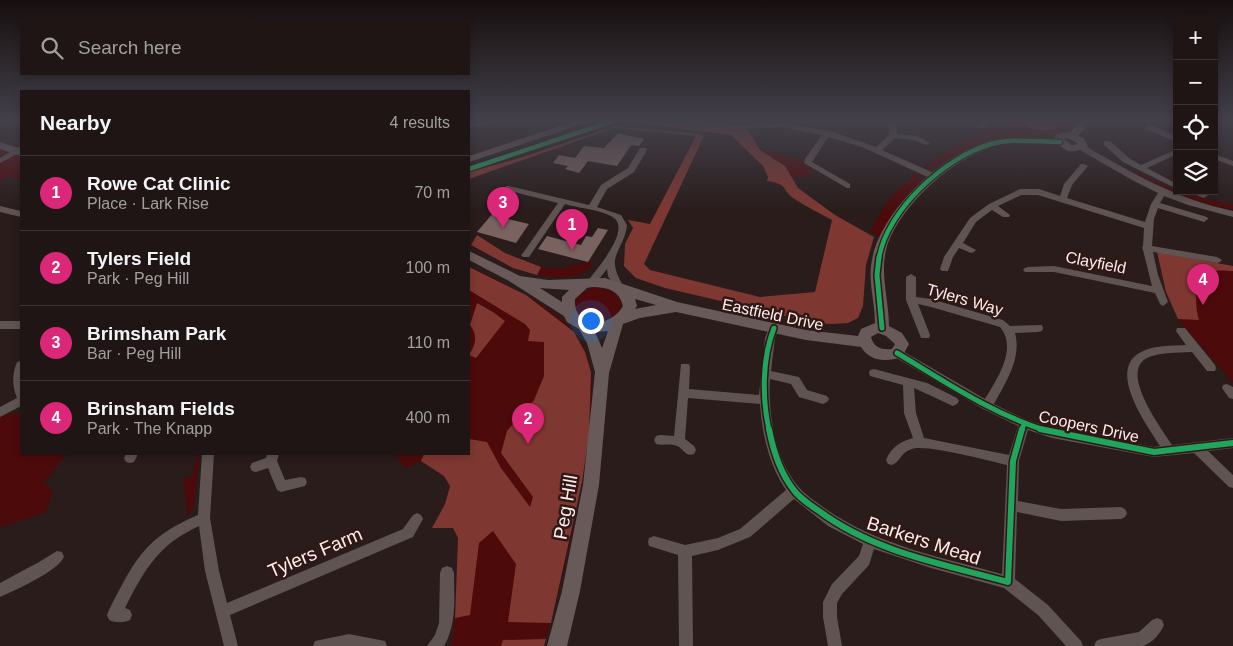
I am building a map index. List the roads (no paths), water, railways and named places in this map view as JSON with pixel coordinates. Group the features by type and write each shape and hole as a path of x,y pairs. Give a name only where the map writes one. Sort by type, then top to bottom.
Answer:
{"main road":[{"path":"470,155 493,150"},
{"path":"483,156 501,150"},
{"path":"882,328 877,267 880,254 898,217 914,195 933,176 977,150"},
{"path":"470,256 514,278 568,312 572,318 584,325 600,328 620,321"},
{"path":"514,278 548,285 602,282 621,289 629,299 630,306 620,321 602,373"},
{"path":"568,312 569,296 587,284"},
{"name":"Eastfield Drive","path":"621,289 677,307 824,339 864,342"},
{"name":"Eastfield Drive","path":"620,321 639,313 677,307"},
{"path":"584,325 594,343 602,373"},
{"path":"876,328 882,328 889,330 900,339 902,344 897,353 892,356 879,355 867,347 864,342 866,333 876,328"},
{"name":"Peg Hill","path":"557,646 571,591 591,485 602,373"}],"street":[{"path":"592,208 607,184 629,172 644,150"},
{"path":"815,150 808,163 848,186"},
{"path":"878,150 933,176"},
{"path":"1085,150 1124,174 1162,193 1233,214"},
{"path":"1115,150 1126,160 1173,185"},
{"path":"0,161 20,151"},
{"path":"1141,168 1173,153"},
{"path":"470,161 483,156"},
{"path":"629,157 639,159"},
{"path":"1218,158 1233,164"},
{"path":"1063,199 1068,184 1084,166"},
{"path":"509,188 614,214 623,225 622,233 610,257 587,284"},
{"path":"945,269 956,244 973,220 992,206 1020,192 1030,191 1063,199 1148,226"},
{"name":"Clayfield","path":"1162,193 1155,204 1148,226 1146,248 1162,302"},
{"path":"526,254 563,201"},
{"path":"1155,204 1204,219"},
{"path":"992,206 1006,215"},
{"path":"0,208 20,214"},
{"path":"956,244 971,250"},
{"name":"Clayfield","path":"1146,248 1217,260"},
{"path":"610,257 614,276 621,289"},
{"name":"Clayfield","path":"1028,270 1054,269 1157,290"},
{"name":"Tylers Way","path":"911,278 911,300 925,335"},
{"name":"Tylers Way","path":"911,300 931,303 1003,324 1010,329 1013,336 1011,357 987,406"},
{"path":"0,325 20,325"},
{"name":"Barkers Mead","path":"774,328 770,338 764,400 769,435 794,491 819,512 870,541 1008,582 1043,610 1076,646"},
{"name":"Tylers Way","path":"1010,329 1038,328"},
{"path":"1181,331 1211,368"},
{"path":"1170,451 1139,402 1132,376 1135,364 1141,356 1151,352 1194,348"},
{"name":"Coopers Drive","path":"897,353 987,406 1024,424 1102,443 1154,452 1233,443"},
{"path":"679,441 685,367"},
{"path":"20,370 18,379 20,390"},
{"path":"874,373 923,386 953,401"},
{"path":"766,374 795,380 803,394 823,399"},
{"path":"908,382 910,413 920,442"},
{"path":"684,393 764,400"},
{"path":"0,412 20,402"},
{"path":"1008,582 1013,461 1024,424"},
{"path":"660,440 679,441 690,450"},
{"path":"892,460 893,454 900,449 920,442 1013,461"},
{"path":"1196,447 1233,483"},
{"path":"208,455 204,518 212,571 231,646"},
{"path":"256,467 272,457 281,486 301,482"},
{"path":"654,542 685,551 718,544 745,533 794,491"},
{"path":"1010,505 1061,515 1121,512"},
{"path":"125,615 114,615 147,554 169,536 204,518"},
{"name":"Tylers Farm","path":"222,612 408,533 417,519"},
{"name":"Barkers Mead","path":"835,646 830,617 830,602 837,589 864,560 870,541"},
{"path":"685,551 686,646"},
{"path":"0,590 44,567 57,556"},
{"path":"434,646 440,640 445,626 447,574"},
{"path":"1102,646 1143,639 1157,625"},
{"path":"320,646 349,641 380,646"}],"place":[{"name":"Brimsham Park","path":"503,228"},
{"name":"Rowe Cat Clinic","path":"572,250"},
{"name":"Brinsham Fields","path":"1203,305"},
{"name":"Tylers Field","path":"528,444"}]}
